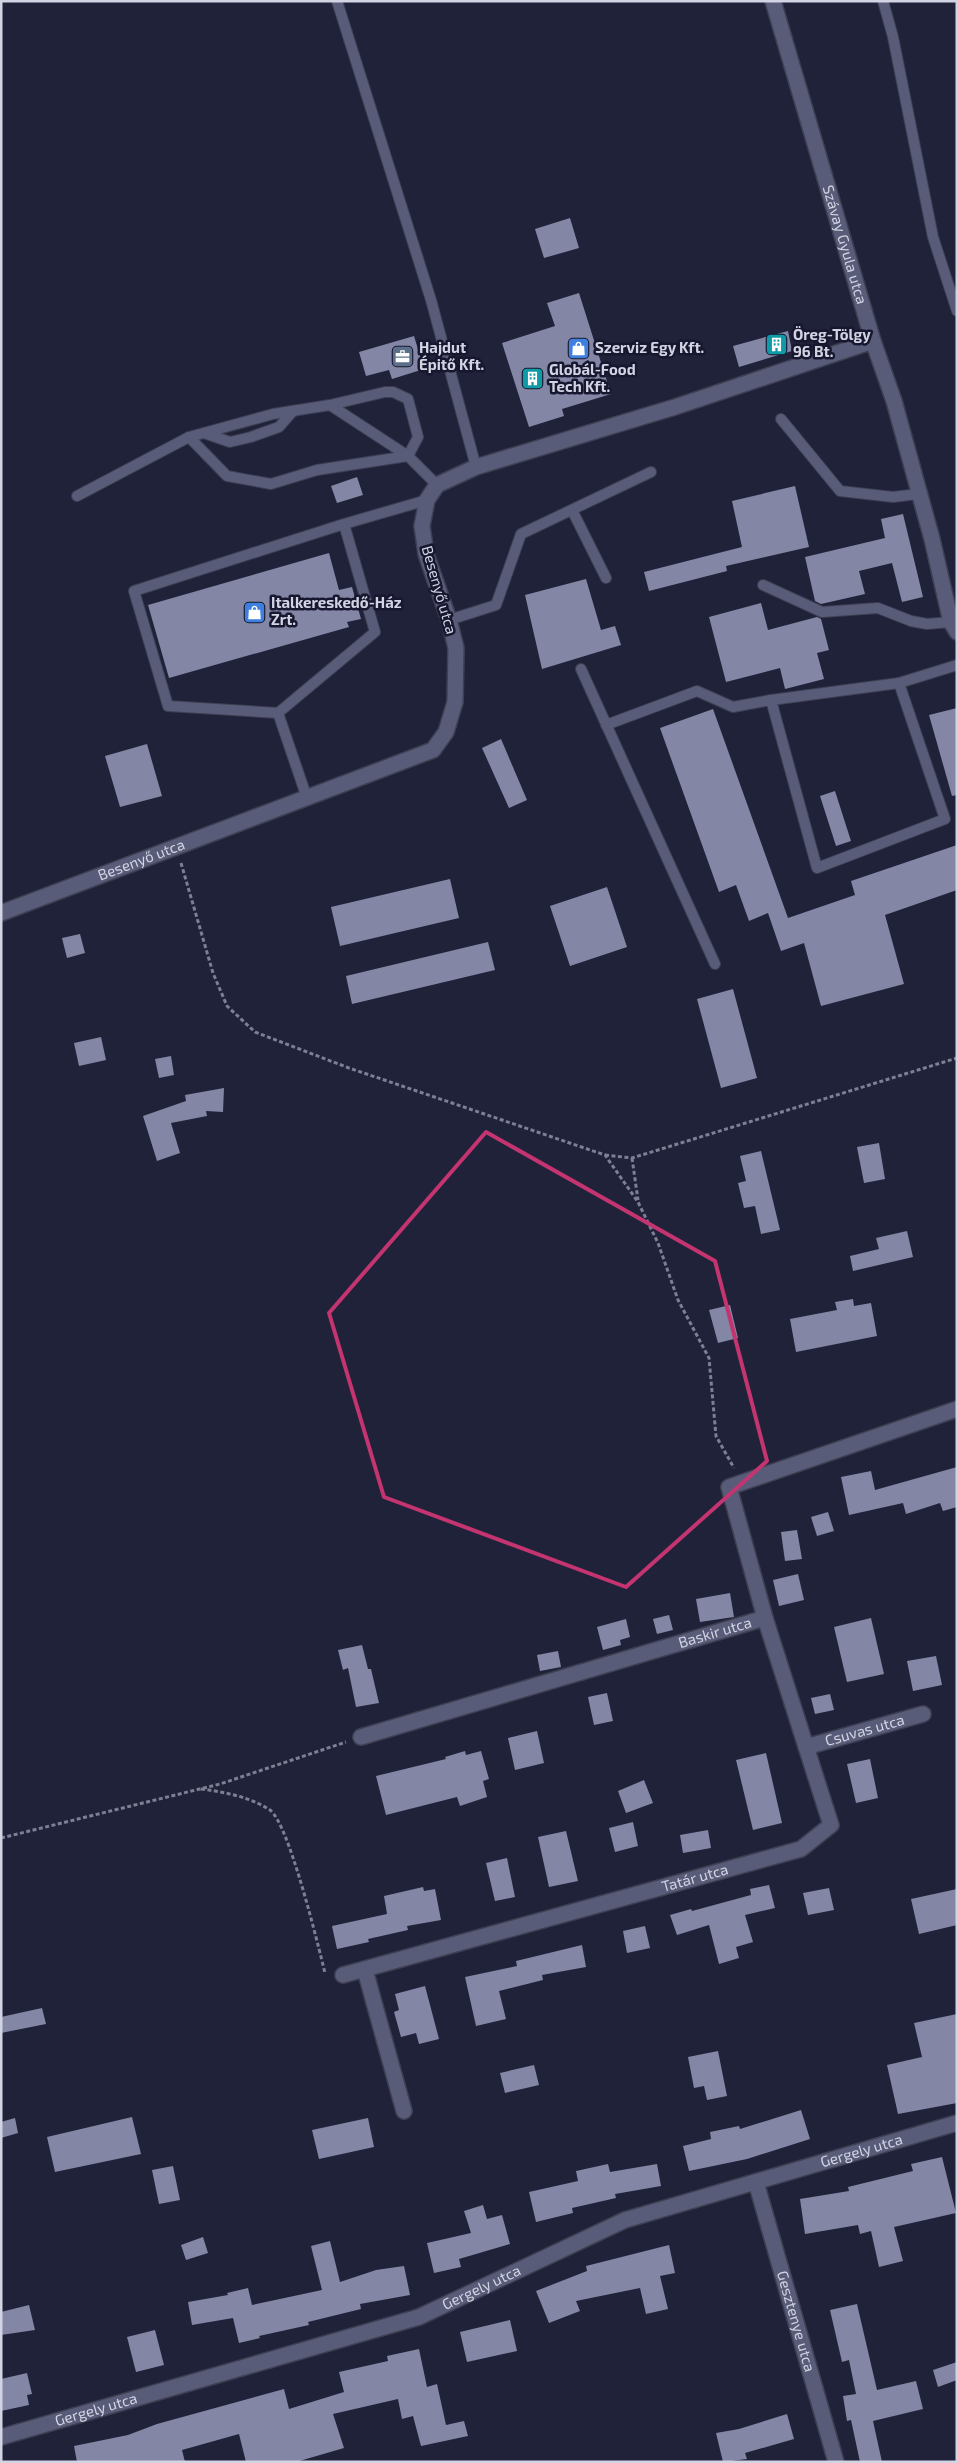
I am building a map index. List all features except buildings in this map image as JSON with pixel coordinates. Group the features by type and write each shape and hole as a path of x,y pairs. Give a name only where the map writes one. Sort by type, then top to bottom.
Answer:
{"street":[{"name":"Szávay Gyula utca","path":"772,1 873,341 894,401 954,627"},
{"path":"437,485 476,467 675,407 873,341"},
{"name":"Besenyő utca","path":"1,913 432,750 446,732 455,702 456,648 450,620 426,554 422,526 427,500 437,485"},
{"path":"741,1482 957,1409"},
{"name":"Baskir utca","path":"361,1737 765,1618 729,1487 741,1482"},
{"name":"Tatár utca","path":"343,1974 365,1970 802,1849 831,1825 765,1618"},
{"name":"Csuvas utca","path":"806,1747 923,1714"},
{"path":"365,1970 404,2111"},
{"name":"Gergely utca","path":"1,2437 419,2317 625,2220 957,2123"},
{"name":"Gesztenye utca","path":"756,2182 836,2462"}],"lane":[{"path":"337,1 431,300 476,467"},
{"path":"883,1 893,37 933,237 957,311"},
{"path":"77,496 189,437 293,411 330,405 385,392 394,392 408,399 418,437 408,456"},
{"path":"330,405 408,456 437,485"},
{"path":"204,433 230,442 251,437 279,427 293,411"},
{"path":"781,419 840,490 893,497 918,494"},
{"path":"189,437 227,476 271,484 317,470 408,456"},
{"path":"450,620 496,605 521,534 651,472"},
{"path":"344,524 375,632 278,713 168,706 134,591 344,524 427,500"},
{"path":"572,510 606,578"},
{"path":"764,585 822,612 878,608 911,621 954,627"},
{"path":"606,725 697,691 733,707 899,683 957,665"},
{"path":"581,669 715,964"},
{"path":"771,700 817,868 945,819 899,683"},
{"path":"278,713 307,798"}],"path":[{"path":"176,848 213,973 227,1006 255,1032 349,1068 605,1155 632,1158 957,1058"},
{"path":"605,1155 638,1202 658,1243 678,1300 709,1358 716,1436 741,1482"},
{"path":"632,1158 638,1202"},
{"path":"1,1838 220,1784 361,1737"},
{"path":"198,1789 231,1793 272,1811 290,1846 325,1974 343,1974"}],"highlighted area":[{"path":"486,1132 715,1261 767,1461 626,1587 384,1497 329,1313"}],"place":[{"name":"Öreg-Tölgy 96 Bt.","path":"777,344"},
{"name":"Szerviz Egy Kft.","path":"579,348"},
{"name":"Hajdut Épitő Kft.","path":"403,357"},
{"name":"Globál-Food Tech Kft.","path":"533,379"},
{"name":"Italkereskedő-Ház Zrt.","path":"255,612"}]}
